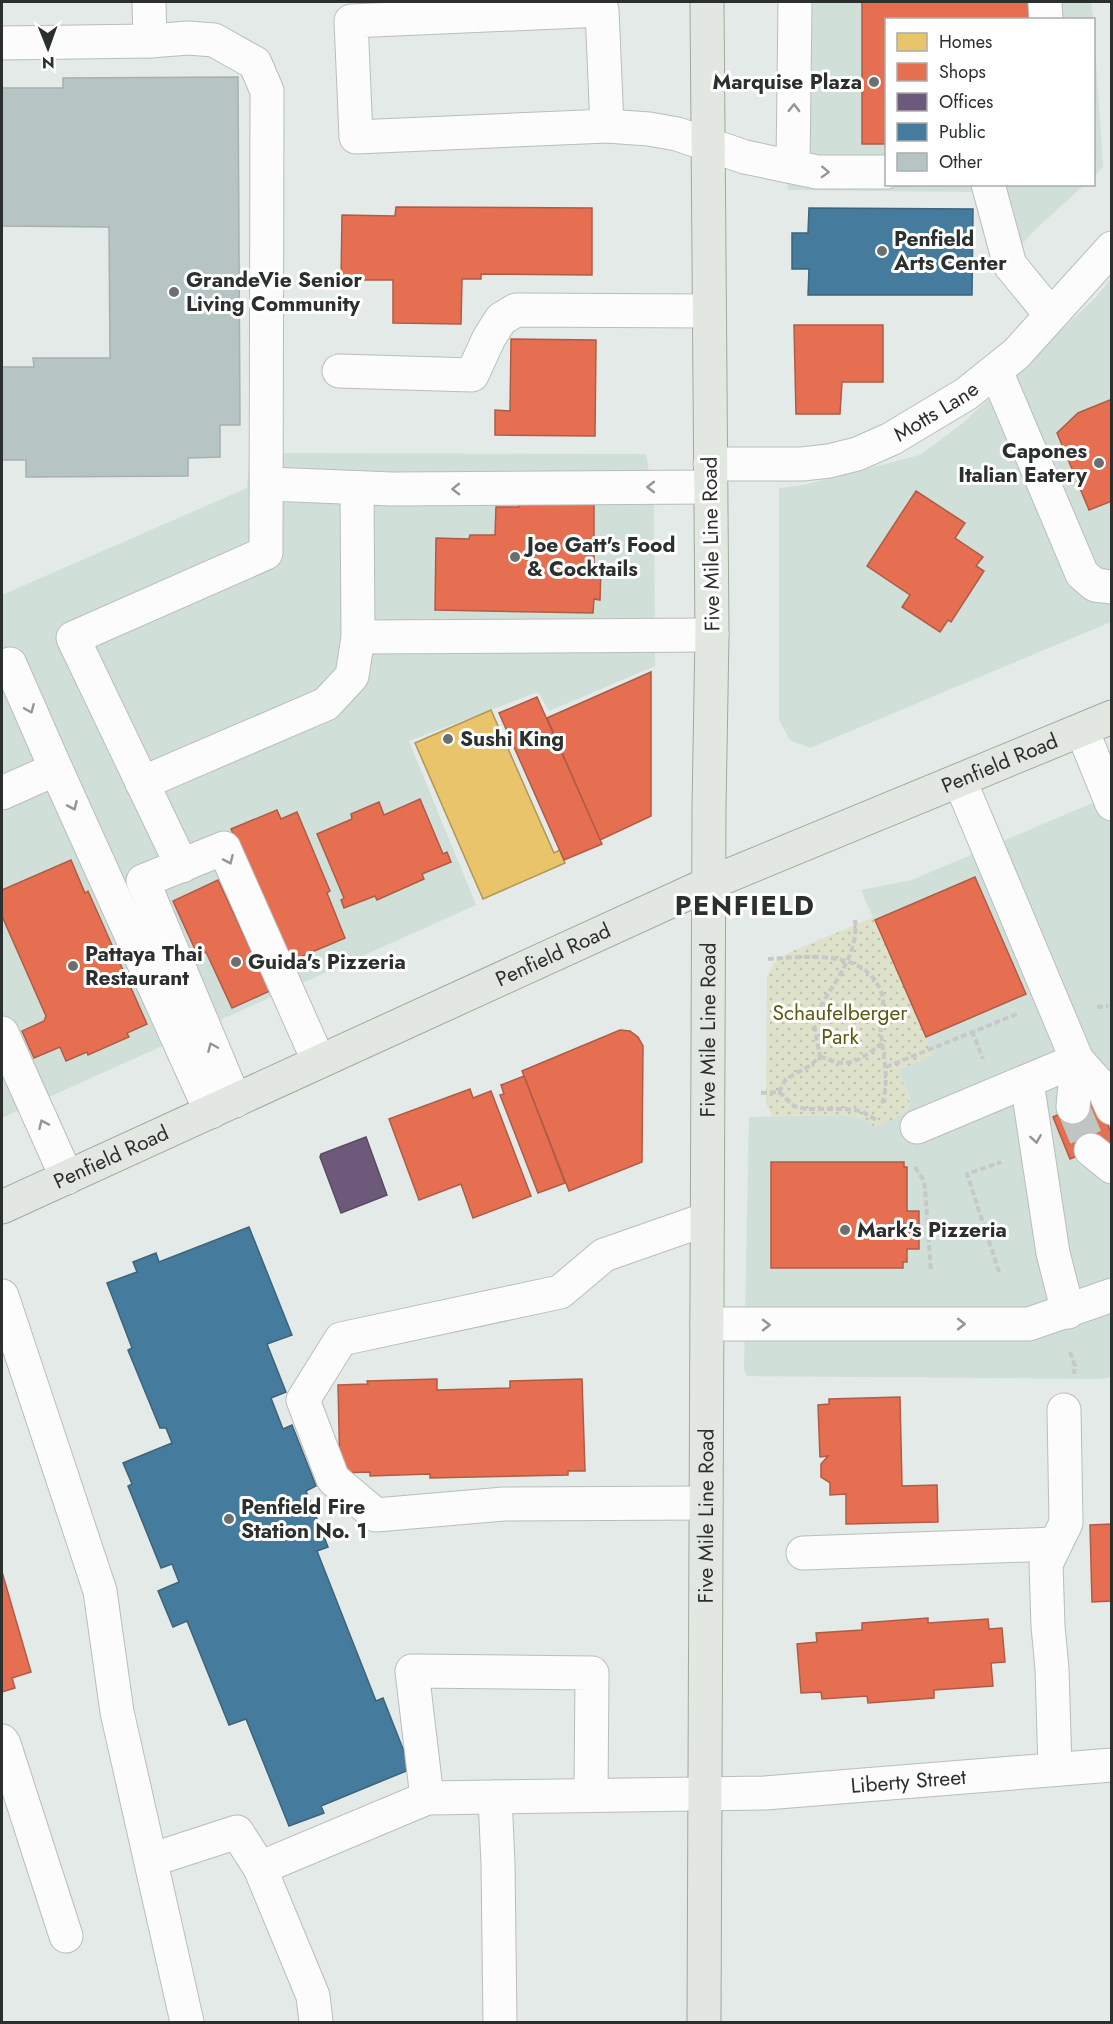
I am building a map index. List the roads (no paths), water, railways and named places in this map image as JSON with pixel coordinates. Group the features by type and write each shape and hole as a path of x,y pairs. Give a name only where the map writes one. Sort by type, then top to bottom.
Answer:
{"main road":[{"name":"Five Mile Line Road","path":"704,2022 708,884 712,635 707,2"},
{"name":"Penfield Road","path":"2,1207 708,884 1112,717"}],"street":[{"path":"149,2 150,41"},
{"path":"793,166 795,2"},
{"path":"1045,2 1046,18"},
{"path":"607,126 602,10 351,21 356,137 607,126 677,134 745,157 817,172 885,172"},
{"path":"2,43 150,41 188,38 214,40 255,63 267,91 268,484 266,553 73,638 182,866"},
{"path":"989,186 1010,265 1051,315"},
{"name":"Motts Lane","path":"268,484 392,489 710,475 829,461 857,454 891,440 957,400 996,371 1016,354 1112,249"},
{"path":"339,371 472,375 489,338 501,319 516,310 708,311"},
{"path":"996,371 1082,574 1095,585 1112,587"},
{"path":"142,783 326,704 352,676 358,637 357,488"},
{"path":"358,637 712,635"},
{"path":"2,668 10,664 56,769 223,1106"},
{"path":"1082,730 1112,804"},
{"path":"2,793 56,769"},
{"path":"960,781 1077,1060 1104,1090 1112,1108"},
{"path":"223,1106 143,882 224,848 319,1062"},
{"path":"2,1033 67,1178"},
{"path":"917,1127 1077,1060"},
{"path":"1073,1107 1077,1060"},
{"path":"1027,1082 1053,1254 1068,1312"},
{"path":"706,1503 504,1504 376,1515 333,1479 303,1400 341,1340 560,1292 604,1255 707,1219"},
{"path":"707,1324 1029,1324 1112,1295"},
{"path":"2,1296 100,1591 117,1713 187,2022"},
{"path":"1055,1769 1046,1564 1066,1523 1064,1410"},
{"path":"803,1553 1055,1544"},
{"path":"260,1868 427,1798 412,1671 592,1673 591,1795"},
{"path":"2,1741 66,1936"},
{"name":"Liberty Street","path":"427,1798 765,1793 1112,1765"},
{"path":"495,1797 500,2022"},
{"path":"151,1860 237,1832 260,1868 313,1996 316,2022"}],"tunnel":[{"path":"1073,1107 1091,1150"}],"place":[{"name":"Marquise Plaza","path":"874,82"},
{"name":"Penfield Arts Center","path":"882,251"},
{"name":"GrandeVie Senior Living Community","path":"174,292"},
{"name":"Capones Italian Eatery","path":"1099,463"},
{"name":"Joe Gatt's Food & Cocktails","path":"515,557"},
{"name":"Sushi King","path":"448,739"},
{"name":"Guida's Pizzeria","path":"236,962"},
{"name":"Pattaya Thai Restaurant","path":"73,966"},
{"name":"Mark's Pizzeria","path":"845,1230"},
{"name":"Penfield Fire Station No. 1","path":"229,1519"}],"district":[{"name":"PENFIELD","path":"745,906"}],"park label":[{"name":"Schaufelberger Park","path":"840,1025"}]}
